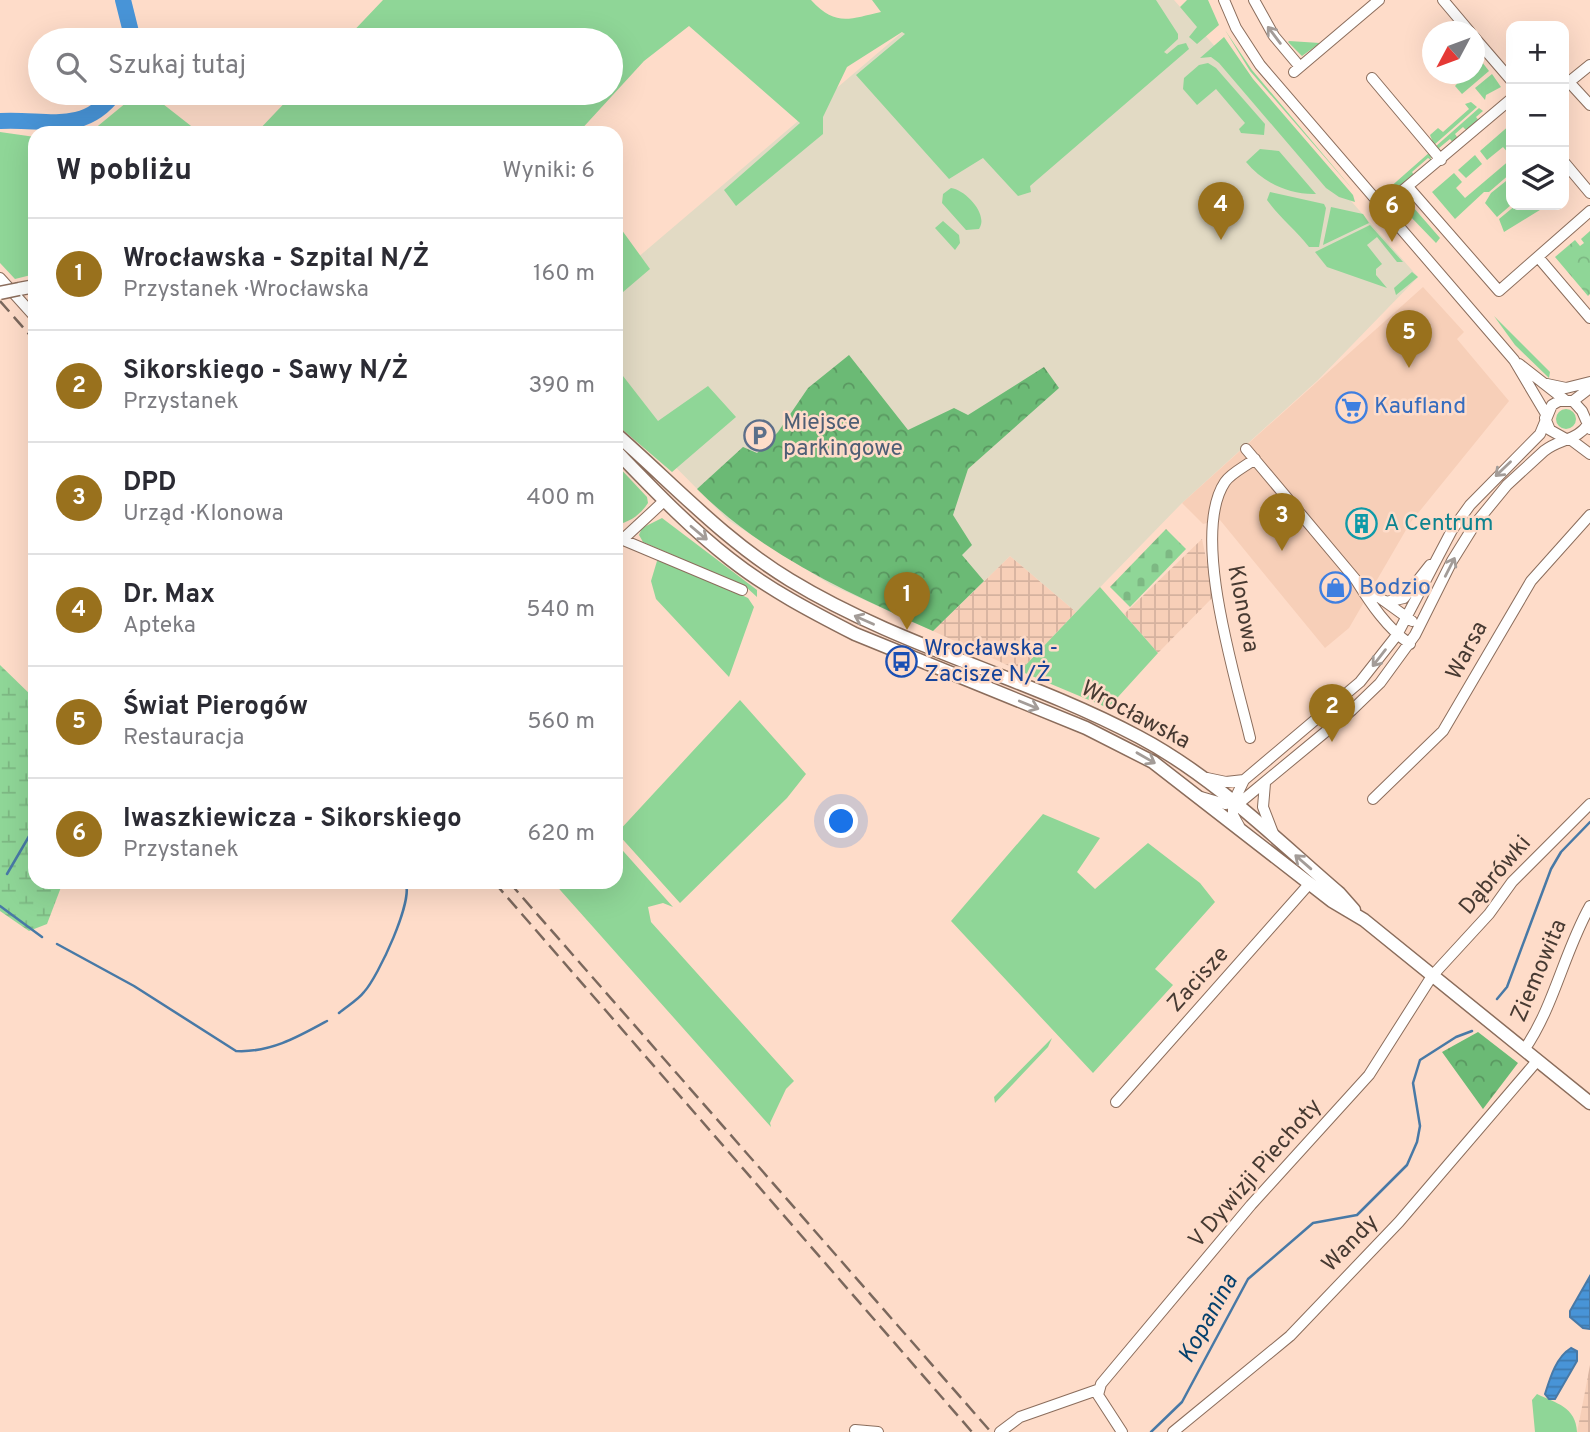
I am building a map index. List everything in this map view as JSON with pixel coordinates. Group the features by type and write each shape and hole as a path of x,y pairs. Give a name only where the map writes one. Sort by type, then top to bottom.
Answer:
{"main road":[{"path":"0,293 28,287"},
{"name":"Wrocławska","path":"623,440 718,528 805,589 859,618 1108,721 1160,749 1198,775 1275,838 1339,893 1364,920"},
{"name":"Wrocławska","path":"623,459 664,501 731,559 818,615 855,634 1118,743 1153,762 1240,826 1310,883 1364,920 1590,1103"}],"street":[{"path":"1224,0 1236,28 1260,65 1514,360 1546,416 1550,430 1590,454"},
{"path":"1254,0 1297,70 1379,0"},
{"path":"1443,0 1461,21"},
{"path":"1485,49 1506,74"},
{"path":"1569,81 1590,65"},
{"path":"1372,78 1441,160"},
{"path":"1567,84 1590,105"},
{"path":"1383,207 1409,188 1506,103"},
{"path":"1569,168 1590,193"},
{"path":"1409,188 1499,291 1590,211"},
{"path":"1538,257 1590,318"},
{"path":"0,278 28,309"},
{"path":"1201,796 1217,802 1233,803 1244,800 1364,699 1410,644 1462,543 1490,505 1544,451 1582,433 1589,424 1582,411 1514,360"},
{"path":"1546,384 1566,388 1590,382"},
{"path":"1386,602 1404,598 1437,556 1470,505 1540,434 1546,416 1555,402 1569,400 1590,388"},
{"path":"1246,449 1356,580 1370,603 1396,635 1410,644"},
{"name":"Klonowa","path":"1250,738 1212,570 1217,507 1225,482 1255,459"},
{"path":"623,535 664,501"},
{"name":"Warsa","path":"1373,799 1421,756 1443,731 1472,687 1525,590 1590,515"},
{"path":"623,540 742,590"},
{"path":"1240,826 1233,815 1233,803 1244,780 1360,682 1407,618 1437,556"},
{"path":"1356,580 1420,627"},
{"path":"1198,775 1216,781 1244,780"},
{"path":"1265,783 1263,807 1275,838"},
{"name":"Dąbrówki","path":"1432,976 1489,914 1512,882 1590,804"},
{"name":"Zacisze","path":"1116,1102 1310,883"},
{"name":"Ziemowita","path":"1524,1050 1536,1032 1576,931 1590,906"},
{"name":"V Dywizji Piechoty","path":"1097,1390 1251,1205 1369,1075 1432,976"},
{"name":"Wandy","path":"1173,1432 1290,1336 1399,1222 1537,1061"},
{"path":"1000,1432 1020,1417 1097,1390 1122,1432"},
{"path":"855,1430 878,1432"}],"shaded area":[{"path":"940,0 1174,0 1418,277 1318,380 1182,503 1076,612 1010,556 933,631 831,585 728,520 623,414 623,270"},
{"path":"1423,287 1464,332 1457,339 1509,401 1410,523 1349,628 1325,648 1220,520 1203,524 1182,503"},
{"path":"1202,539 1214,596 1158,653 1124,614"},
{"path":"1010,556 1076,612 1020,671 933,631"},
{"path":"1590,1365 1590,1432 1577,1432 1584,1397"}],"green space":[{"path":"383,0 811,0 828,14 843,19 881,12 872,0 1156,0 1178,34 1178,39 1164,52 1167,54 1178,45 1186,43 1189,49 1030,186 1031,192 1018,196 983,158 949,179 856,75 905,34 902,32 847,67 823,117 823,134 736,206 724,190 800,123 689,26 644,61 623,84 623,28 356,28"},
{"path":"1187,0 1208,0 1219,25 1197,44 1189,37 1197,27 1180,7"},
{"path":"1225,30 1252,70 1354,191 1250,71"},
{"path":"1224,37 1253,79 1353,195 1355,202 1339,197 1326,188 1219,63 1211,57 1200,58"},
{"path":"1289,41 1320,43 1302,56"},
{"path":"1208,63 1216,68 1265,124 1264,135 1241,133 1239,129 1245,123 1216,89 1197,105 1183,89 1184,78 1199,65"},
{"path":"1492,74 1501,87 1486,95 1485,100 1475,88 1485,84 1485,80"},
{"path":"1457,84 1474,84 1462,94 1455,86"},
{"path":"1471,102 1477,107 1434,145 1430,135 1438,128 1443,132 1469,109 1465,104"},
{"path":"123,105 164,105 191,126 98,126"},
{"path":"283,105 604,105 584,126 263,126"},
{"path":"1479,108 1483,111 1476,117 1480,122 1468,132 1463,127 1455,134 1459,140 1454,144 1450,139 1439,148 1442,152 1438,151 1435,147"},
{"path":"1506,128 1506,150 1503,147 1487,160 1480,151"},
{"path":"0,132 28,136 28,276 15,279 0,263"},
{"path":"1260,149 1279,151 1316,194 1287,190 1260,176 1246,162"},
{"path":"1430,152 1431,160 1428,158 1412,172 1414,175 1392,195 1388,189"},
{"path":"1475,155 1482,164 1466,178 1458,170"},
{"path":"1506,163 1506,177 1489,192 1484,192 1455,219 1432,192 1454,173 1462,182 1456,188 1465,198"},
{"path":"1506,181 1506,209 1497,217 1485,203 1491,193"},
{"path":"951,188 963,193 974,204 981,217 979,229 966,230 942,203 943,194"},
{"path":"1270,192 1324,204 1326,208 1319,247 1309,247 1277,212 1267,200"},
{"path":"1331,207 1363,214 1369,223 1323,245"},
{"path":"1413,207 1440,238 1436,243 1408,214"},
{"path":"1510,210 1540,210 1504,232 1499,219"},
{"path":"943,221 959,235 960,243 955,250 935,228"},
{"path":"1370,225 1403,262 1397,262 1377,237 1367,245 1382,264 1376,269 1376,275 1387,288 1327,267 1315,252"},
{"path":"1590,231 1588,296 1555,257 1575,240 1580,246 1584,243 1581,239"},
{"path":"623,232 650,269 623,292"},
{"path":"1412,272 1418,277 1396,295 1394,288"},
{"path":"1494,316 1550,372 1549,378 1515,345"},
{"path":"849,355 908,430 954,408 968,415 1044,367 1059,388 968,469 953,515 972,545 962,555 984,581 933,631 839,587 779,553 750,534 697,489 743,447 757,453 778,432 808,388"},
{"path":"623,376 658,421 708,386 736,417 672,472 623,430"},
{"path":"1562,409 1570,409 1576,419 1570,429 1562,429 1556,423 1556,415"},
{"path":"623,471 647,497 648,503 642,511 623,523"},
{"path":"662,518 757,590 757,597 746,587 643,542 639,535 642,528"},
{"path":"1166,529 1186,549 1130,607 1110,587"},
{"path":"661,560 748,598 754,607 729,677 656,599 651,581 657,561"},
{"path":"1100,587 1158,653 1108,708 1020,671"},
{"path":"0,665 28,692 28,889 60,889 47,924 29,931 0,911"},
{"path":"740,700 806,774 787,798 680,903 623,840 623,827"},
{"path":"1043,814 1100,838 1077,872 1095,889 1148,843 1200,883 1215,902 1155,969 1173,985 1093,1073 951,921"},
{"path":"623,851 673,907 663,903 648,907 651,922 794,1081 786,1089 770,1123 771,1127 559,889 623,889"},
{"path":"1478,1032 1518,1063 1483,1109 1442,1052"},
{"path":"1052,1038 1048,1047 995,1103 994,1097"},
{"path":"1537,1394 1569,1411 1577,1432 1535,1432 1532,1400"}],"water":[{"path":"1590,1276 1590,1329 1583,1328 1570,1317 1570,1311"},
{"path":"1571,1348 1577,1351 1577,1361 1555,1399 1549,1399 1545,1394 1551,1375 1561,1357"}],"waterway":[{"path":"123,0 130,28"},
{"path":"0,121 76,120 90,115 103,105"},
{"name":"Kopanina","path":"1497,999 1507,987 1551,869 1561,852 1590,822"},
{"path":"7,874 28,838"},
{"path":"339,1013 364,992 386,955 405,904 407,889"},
{"path":"0,906 42,937"},
{"path":"57,944 134,986 236,1051 272,1047 327,1021"},
{"name":"Kopanina","path":"1151,1432 1182,1402 1248,1279 1313,1223 1357,1215 1407,1165 1417,1142 1420,1126 1413,1083 1420,1060 1456,1037 1472,1031"}],"railway":[{"path":"0,301 28,333"},
{"path":"500,889 972,1432"},
{"path":"515,889 991,1432"}],"place":[{"name":"Dr. Max","path":"1221,240"},
{"name":"Iwaszkiewicza - Sikorskiego","path":"1392,242"},
{"name":"Świat Pierogów","path":"1409,368"},
{"name":"Kaufland","path":"1351,407"},
{"name":"Miejsce parkingowe","path":"760,436"},
{"name":"A Centrum","path":"1361,524"},
{"name":"DPD","path":"1282,551"},
{"name":"Bodzio","path":"1336,588"},
{"name":"Wrocławska - Szpital N/Ż","path":"907,630"},
{"name":"Wrocławska - Zacisze N/Ż","path":"901,662"},
{"name":"Sikorskiego - Sawy N/Ż","path":"1332,742"}]}
